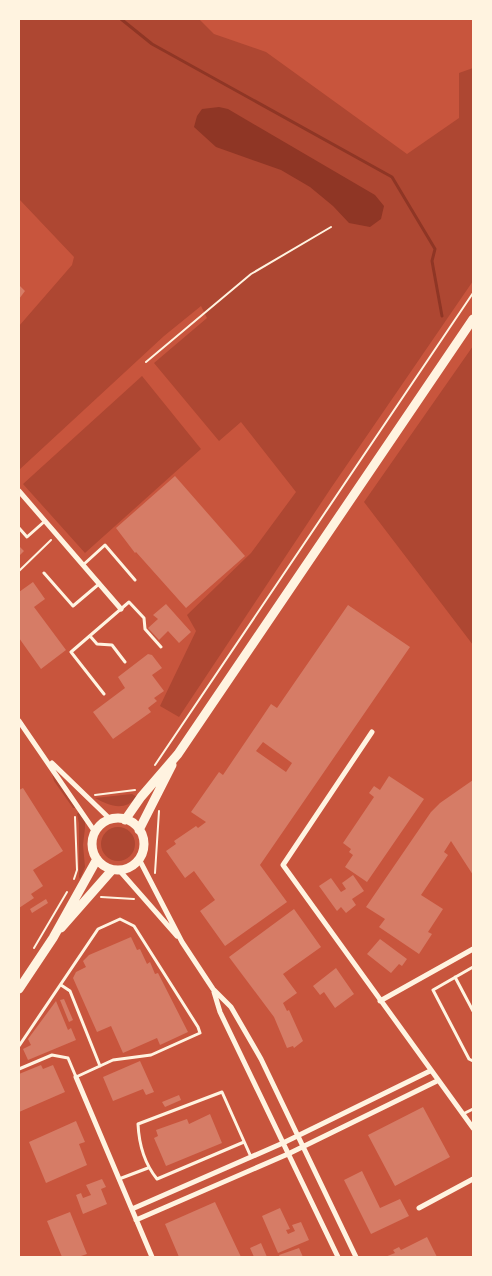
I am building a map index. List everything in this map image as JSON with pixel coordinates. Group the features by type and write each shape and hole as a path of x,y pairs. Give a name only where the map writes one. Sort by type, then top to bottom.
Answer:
{"main road":[{"path":"125,820 141,797 178,754 473,319"},
{"path":"139,830 178,754"},
{"path":"19,989 53,938 94,892 115,870 130,867 139,859 143,850 143,840 139,830 125,820 111,820 102,824 95,832 93,851 97,859 115,870"},
{"path":"53,938 78,881 97,859"}],"street":[{"path":"19,491 121,609"},
{"path":"19,722 43,754 95,832"},
{"path":"372,732 283,865 473,1128"},
{"path":"43,754 111,820"},
{"path":"139,859 182,942 213,989 231,1007 246,1033 356,1257"},
{"path":"115,870 182,942"},
{"path":"380,1001 473,949"},
{"path":"213,989 220,1012 338,1257"},
{"path":"132,1209 283,1143 430,1071"},
{"path":"76,1077 152,1257"},
{"path":"136,1220 288,1154 438,1081"},
{"path":"419,1208 473,1179"}],"lane":[{"path":"19,528 27,537 45,521"},
{"path":"83,565 105,546 134,580"},
{"path":"44,573 73,606 99,584"},
{"path":"104,694 71,652 129,602 144,618 145,629 161,647"},
{"path":"90,636 97,644 112,645 125,662"},
{"path":"19,1046 98,930 120,920 134,926 200,1033 151,1055 113,1060 76,1077 68,1058 52,1055 19,1069"},
{"path":"473,967 433,990 469,1059 473,1061"},
{"path":"455,977 473,1011"},
{"path":"61,985 70,991 100,1066"},
{"path":"244,1142 157,1179 148,1168 139,1141 138,1124 222,1092 251,1157"},
{"path":"463,1114 473,1109"},
{"path":"119,1179 148,1168"}],"path":[{"path":"146,362 251,274 331,227"},
{"path":"152,769 473,292"},
{"path":"19,571 57,535"},
{"path":"89,799 96,794 134,791 140,786"},
{"path":"153,805 160,812 155,877"},
{"path":"78,881 74,812 79,808"},
{"path":"34,948 69,887"},
{"path":"94,892 101,896 131,897 138,903"}],"shaded area":[{"path":"19,19 199,19 214,34 266,52 407,154 459,118 459,73 473,68 473,281 331,488 179,717 160,706 196,631 187,615 251,553 296,492 241,422 219,441 154,363 207,318 201,306 164,336 19,470 19,326 72,265 74,257 19,199"},
{"path":"219,107 228,109 375,195 384,206 381,219 370,227 349,223 333,206 310,187 281,170 216,147 194,127 197,116 202,109"},
{"path":"473,346 473,645 364,502"},
{"path":"142,376 201,449 85,553 23,484"},
{"path":"52,774 76,808 73,808 54,781"},
{"path":"132,794 137,797 127,805 122,806 111,805 95,798"},
{"path":"79,812 85,821 83,845 85,867 80,879 79,823 77,814"},
{"path":"118,827 125,828 130,832 134,837 134,851 130,856 125,860 118,861 111,860 106,856 102,851 101,844 102,837 106,832 111,828"}],"building":[{"path":"19,285 25,291 19,299"},
{"path":"175,476 245,556 186,608 135,553 116,528"},
{"path":"19,546 24,551 19,556"},
{"path":"33,582 45,599 34,607 66,650 41,669 19,638 19,592"},
{"path":"166,604 191,632 179,643 168,631 159,640 148,628 158,619 153,615"},
{"path":"348,605 410,647 260,865 287,902 225,946 200,911 215,900 194,871 185,878 166,851 176,844 174,841 196,826 198,828 206,822 191,812 219,772 223,775 271,704 277,708","holes":["263,742 292,763 286,772 256,751"]},
{"path":"148,654 152,655 162,668 152,675 164,691 154,698 157,701 148,708 151,712 113,739 93,712 125,688 118,677"},
{"path":"389,776 424,799 367,882 345,867 353,855 349,852 351,849 343,843 374,797 369,793 374,786 380,790"},
{"path":"473,780 473,875 451,841 444,852 448,855 421,895 443,909 428,932 432,934 419,954 379,927 385,919 366,907 431,812 440,803"},
{"path":"23,788 63,851 33,870 43,886 31,894 34,898 19,908 19,790"},
{"path":"353,875 364,891 352,899 356,905 346,913 341,907 337,911 319,886 331,878 341,892 346,889 342,883"},
{"path":"46,899 48,903 32,913 30,909"},
{"path":"294,909 321,947 283,974 297,993 283,1003 287,1011 289,1010 303,1041 294,1048 293,1046 287,1048 274,1017 229,957"},
{"path":"131,937 137,950 140,949 147,964 150,962 155,974 158,973 188,1032 160,1045 157,1038 123,1053 111,1026 97,1032 73,978 76,972 86,967 83,961 89,955"},
{"path":"380,939 407,959 402,966 399,964 391,973 367,954"},
{"path":"336,968 354,994 335,1008 324,992 320,995 313,986"},
{"path":"64,999 73,1020 69,1022 60,1000"},
{"path":"56,1001 68,1030 71,1028 76,1040 28,1060 23,1049 31,1045 28,1039"},
{"path":"140,1061 154,1092 146,1095 143,1089 113,1101 103,1077"},
{"path":"41,1065 43,1069 53,1065 65,1092 19,1112 19,1074"},
{"path":"179,1095 181,1100 165,1107 162,1102"},
{"path":"423,1107 450,1157 395,1186 368,1135"},
{"path":"210,1114 222,1143 166,1166 154,1138 158,1136 156,1130 187,1119 189,1124"},
{"path":"76,1121 85,1142 79,1144 87,1165 46,1183 29,1142"},
{"path":"362,1171 380,1208 400,1199 409,1216 371,1234 344,1180"},
{"path":"102,1179 106,1187 101,1189 107,1204 83,1214 76,1195 81,1193 83,1198 91,1195 86,1185"},
{"path":"215,1202 241,1257 179,1257 165,1224"},
{"path":"280,1208 290,1229 286,1230 288,1234 295,1231 292,1225 301,1222 309,1240 278,1253 262,1216"},
{"path":"70,1212 87,1254 78,1257 62,1257 47,1221"},
{"path":"427,1237 437,1257 385,1257 395,1253 393,1250 399,1247 401,1250"},
{"path":"261,1243 267,1257 254,1257 250,1248"},
{"path":"299,1248 303,1257 280,1257 279,1255"}],"waterway":[{"path":"121,19 152,44 392,177 435,249 432,261 442,316"}]}
